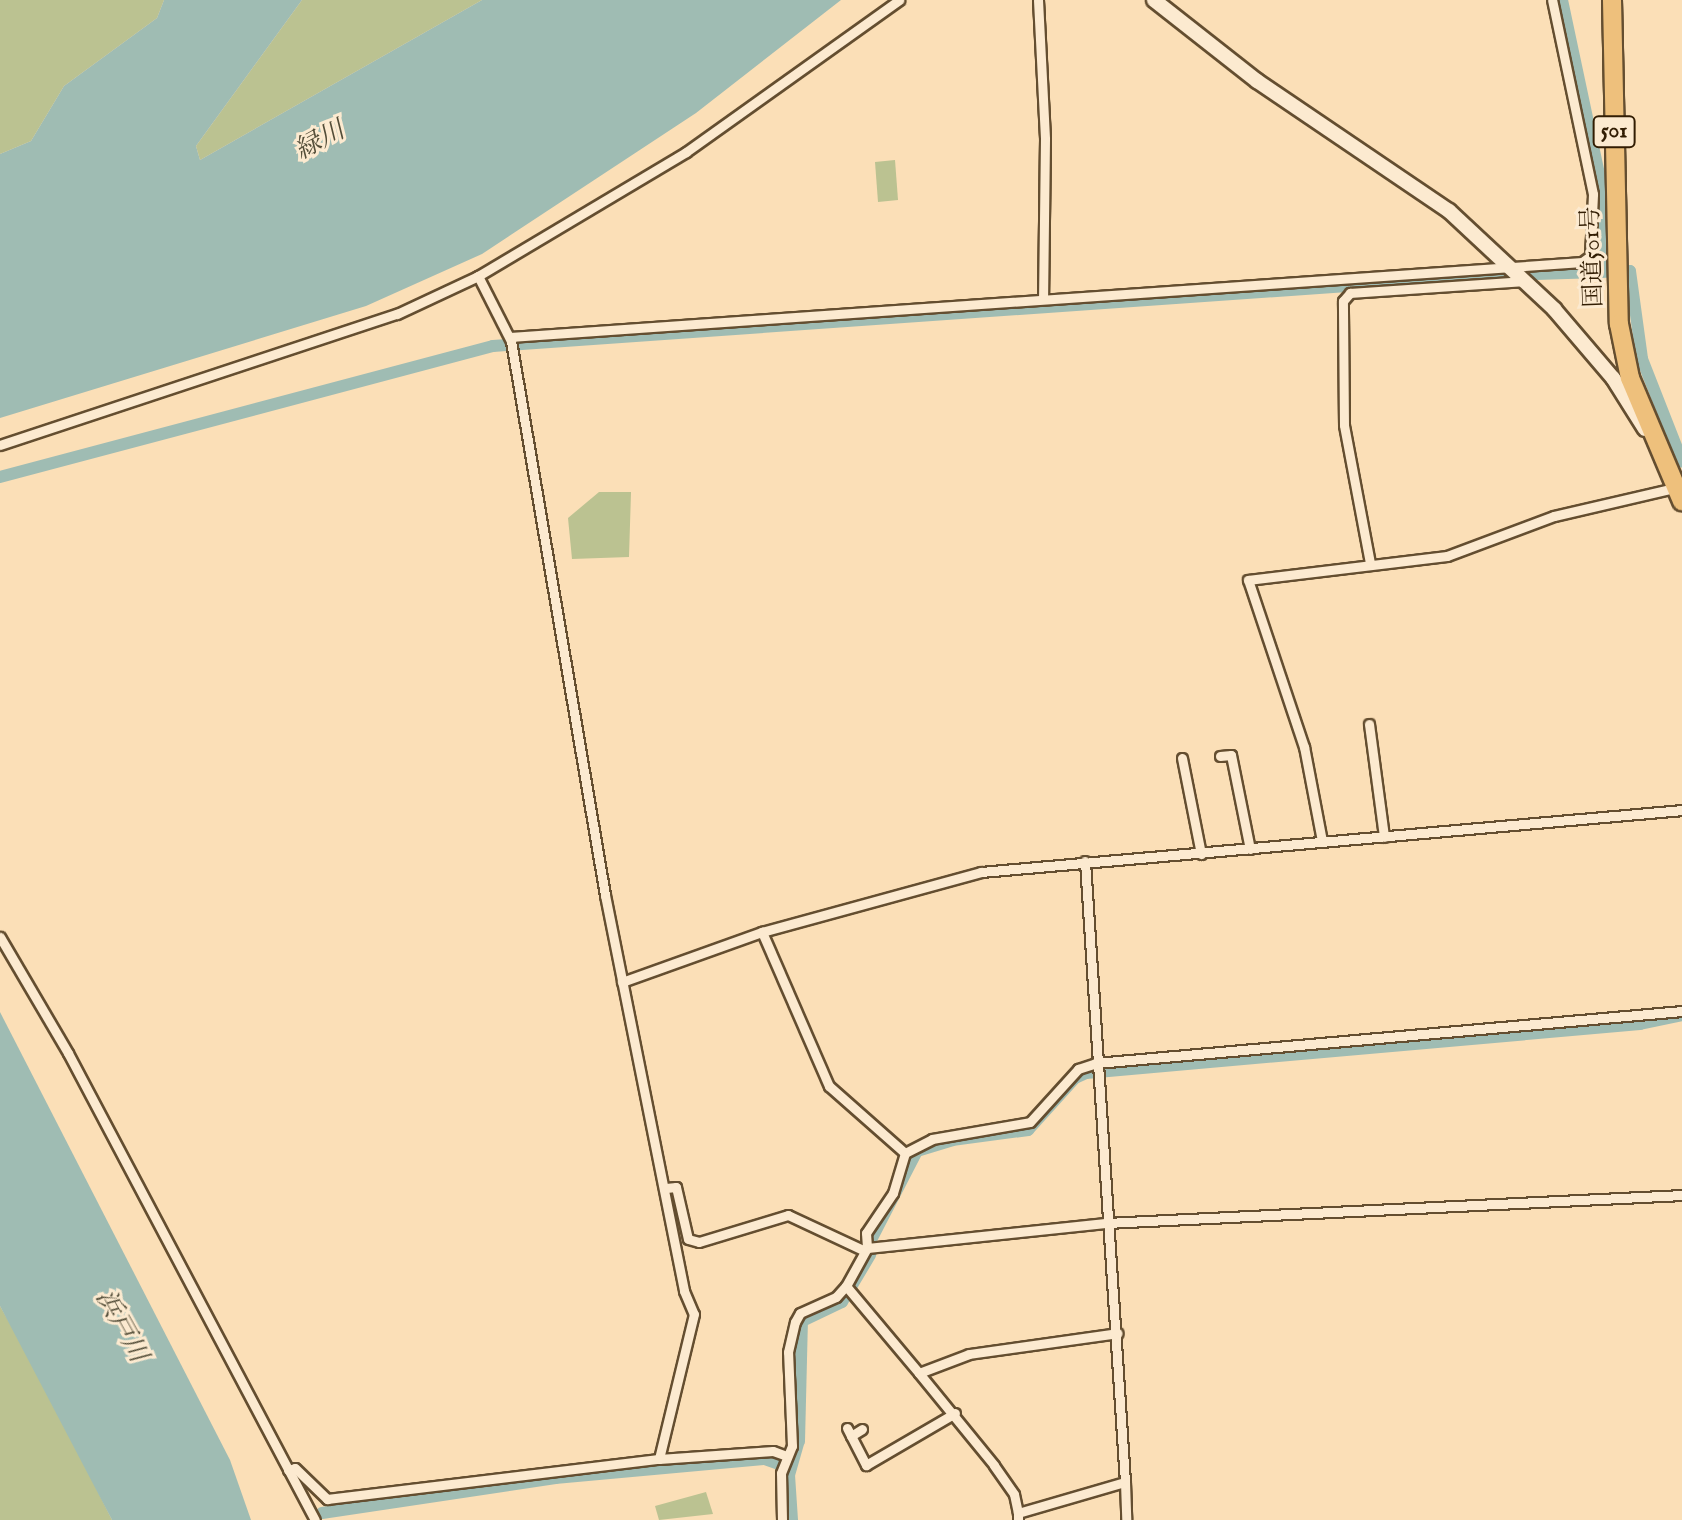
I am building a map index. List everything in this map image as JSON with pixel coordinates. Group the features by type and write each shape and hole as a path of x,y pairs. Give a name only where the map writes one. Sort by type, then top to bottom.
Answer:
{"highway":[{"name":"国道501号","path":"1612,0 1616,270 1630,378 1678,494"}],"street":[{"path":"0,445 397,314 478,276 686,152 899,0"},
{"path":"1038,0 1045,139 1043,299"},
{"path":"1154,0 1257,81 1449,211 1513,268 1613,378 1656,446"},
{"path":"511,339 1582,262 1590,256 1593,194 1552,0"},
{"path":"478,276 511,339 622,982 666,1188 684,1291 695,1318 659,1459"},
{"path":"1370,563 1344,425 1343,301 1350,293 1525,281"},
{"path":"1322,841 1304,747 1248,580 1370,563 1408,564 1461,553 1554,516 1678,494"},
{"path":"1369,724 1384,837"},
{"path":"1220,756 1231,755 1250,849"},
{"path":"1182,758 1201,854"},
{"path":"622,982 762,932 981,872 1682,810"},
{"path":"1085,861 1106,1223 1118,1333 1126,1520"},
{"path":"762,932 829,1086 905,1153"},
{"path":"0,937 68,1053 315,1520"},
{"path":"782,1520 785,1462 792,1446 788,1352 795,1322 800,1313 849,1289 865,1249 866,1233 893,1193 905,1153 932,1139 1030,1122 1078,1069 1682,1011"},
{"path":"666,1188 676,1187 688,1239 699,1242 788,1215 865,1249 1106,1223 1682,1195"},
{"path":"849,1289 955,1413 1014,1494 1018,1516 1125,1482"},
{"path":"919,1373 969,1354 1118,1333"},
{"path":"862,1429 849,1432 866,1465 955,1413"},
{"path":"288,1470 295,1468 327,1499 659,1459 773,1451 785,1462"}],"green space":[{"path":"0,0 164,0 157,18 64,86 31,141 0,154"},
{"path":"302,0 482,0 200,160 196,146"},
{"path":"895,160 898,200 878,202 875,162"},
{"path":"599,492 631,492 629,557 572,559 568,518"},
{"path":"0,1306 44,1383 112,1520 0,1520"},
{"path":"706,1492 713,1514 659,1520 655,1506"}],"water":[{"name":"緑川","path":"164,0 302,0 196,146 200,160 482,0 841,0 696,113 482,254 366,306 0,418 0,154 31,141 64,86 157,18"},
{"name":"浜戸川","path":"0,1012 230,1460 251,1520 112,1520 0,1306"}],"waterway":[{"path":"1562,0 1601,183 1601,272"},
{"path":"1536,274 1630,271 1642,359 1682,461"},
{"path":"0,477 493,346 1503,275"},
{"path":"872,1238 917,1151 952,1140 1028,1130 1075,1078 1086,1073 1640,1024 1682,1015"},
{"path":"792,1520 789,1475 799,1441 802,1321 842,1302 870,1255"},
{"path":"322,1513 555,1478 765,1459 790,1468"}]}
